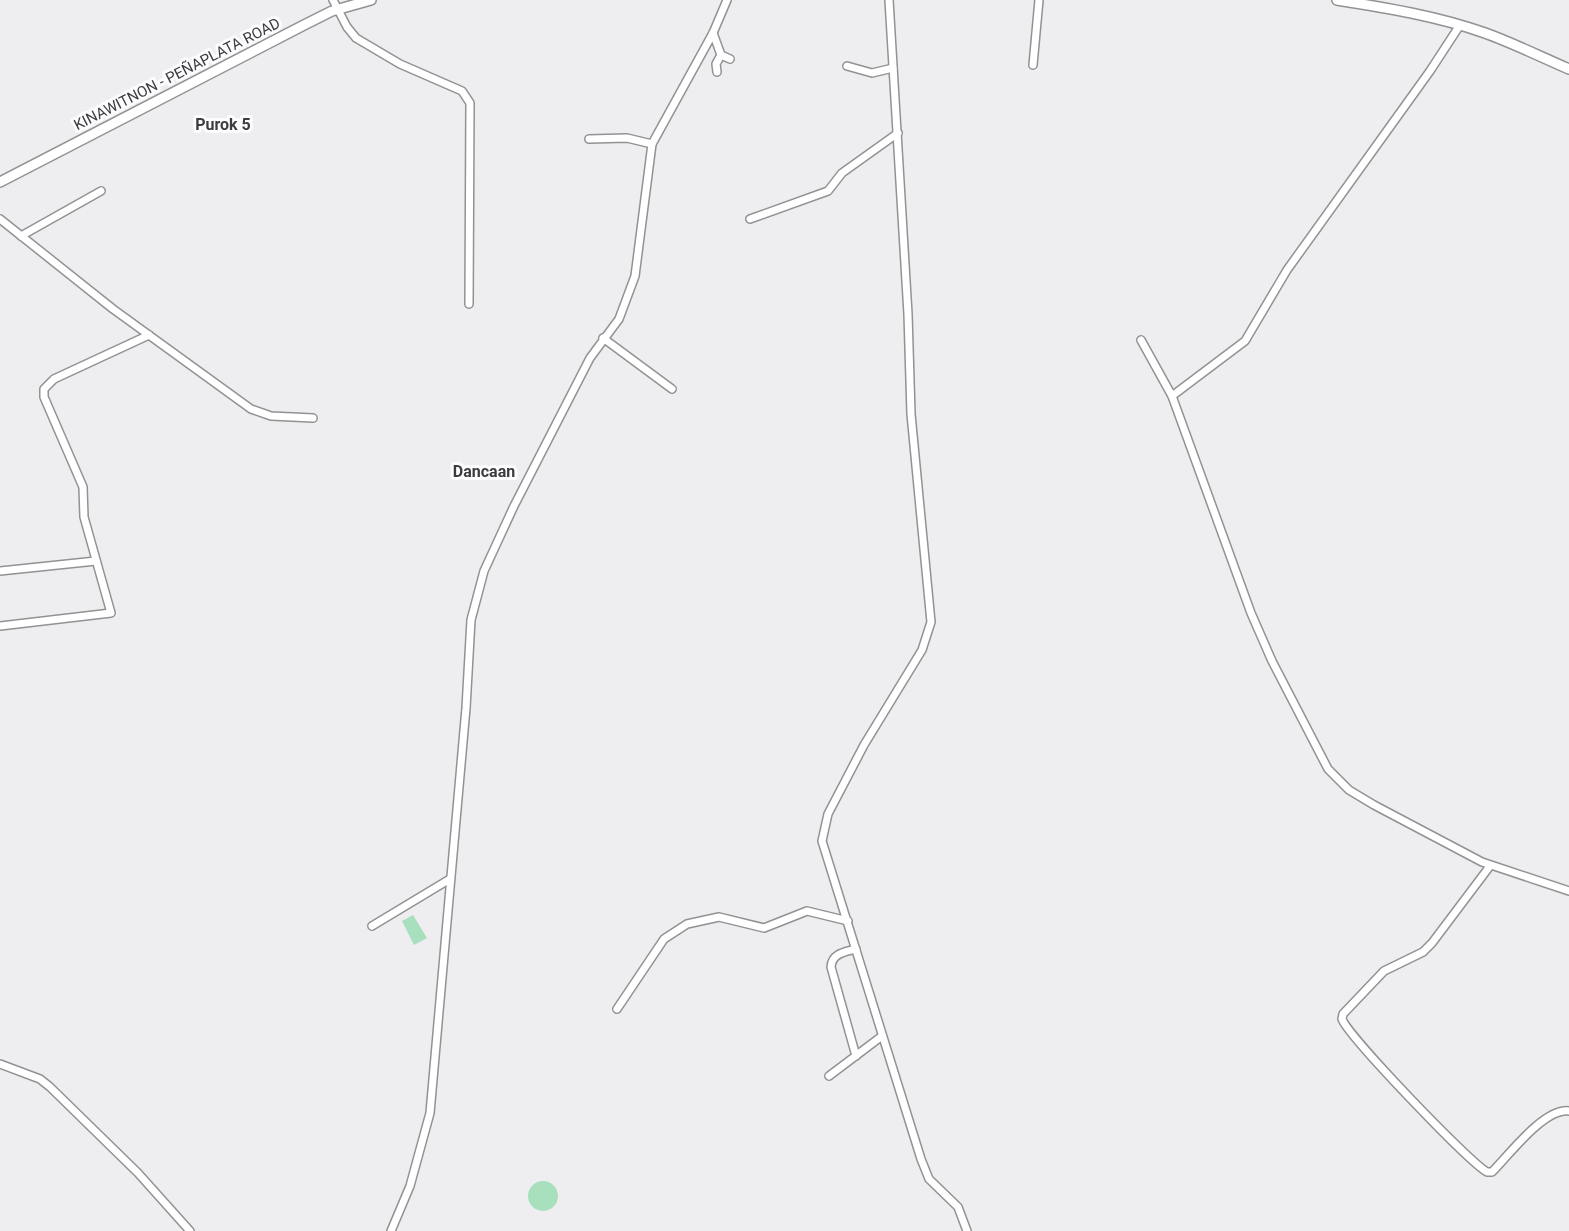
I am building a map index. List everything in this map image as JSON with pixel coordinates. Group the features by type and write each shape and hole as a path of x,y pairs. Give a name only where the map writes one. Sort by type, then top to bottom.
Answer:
{"street":[{"path":"333,0 351,33 366,45 419,73 462,91 470,103 469,304"},
{"name":"KINAWITNON - PEÑAPLATA ROAD","path":"0,182 339,9 371,0"},
{"path":"391,1231 410,1186 430,1113 466,708 468,644 478,590 484,571 514,506 573,390 603,338 611,333 619,319 635,276 652,144 713,33 727,0"},
{"path":"890,0 911,414 931,622 922,650 864,745 828,814 822,841 929,1179 958,1207 967,1231"},
{"path":"1033,65 1039,0"},
{"path":"1337,0 1431,17 1460,25 1485,33 1569,69"},
{"path":"1172,396 1232,351 1252,332 1287,270 1430,71 1460,25"},
{"path":"713,33 722,55 730,59"},
{"path":"717,72 716,64 722,55"},
{"path":"848,66 872,73 893,68"},
{"path":"759,226 753,218 828,191 842,173 898,133"},
{"path":"589,139 627,138 652,144"},
{"path":"21,236 101,191"},
{"path":"0,219 149,335 251,409 270,416 313,418"},
{"path":"0,626 109,615 111,610 84,517 82,488 44,397 44,389 54,379 149,335"},
{"path":"603,338 672,389"},
{"path":"1141,340 1172,396 1251,613 1272,661 1328,769 1349,790 1374,805 1491,866 1569,891"},
{"path":"0,571 96,561"},
{"path":"1491,866 1423,952 1384,971 1343,1014 1342,1019 1352,1034 1406,1093 1486,1172 1492,1172 1539,1124 1554,1113 1569,1111"},
{"path":"372,926 450,879"},
{"path":"617,1009 664,939 687,924 719,917 764,928 807,911 848,921"},
{"path":"856,949 834,957 831,967 856,1056"},
{"path":"829,1076 882,1036"},
{"path":"0,1064 40,1079 132,1167 190,1231"}],"green space":[{"path":"413,915 427,938 414,945 402,921"},
{"path":"543,1181 549,1182 557,1190 557,1202 549,1210 543,1211 537,1210 529,1202 528,1196 529,1190 537,1182"}],"district":[{"name":"Purok 5","path":"223,124"},
{"name":"Dancaan","path":"484,471"}]}
